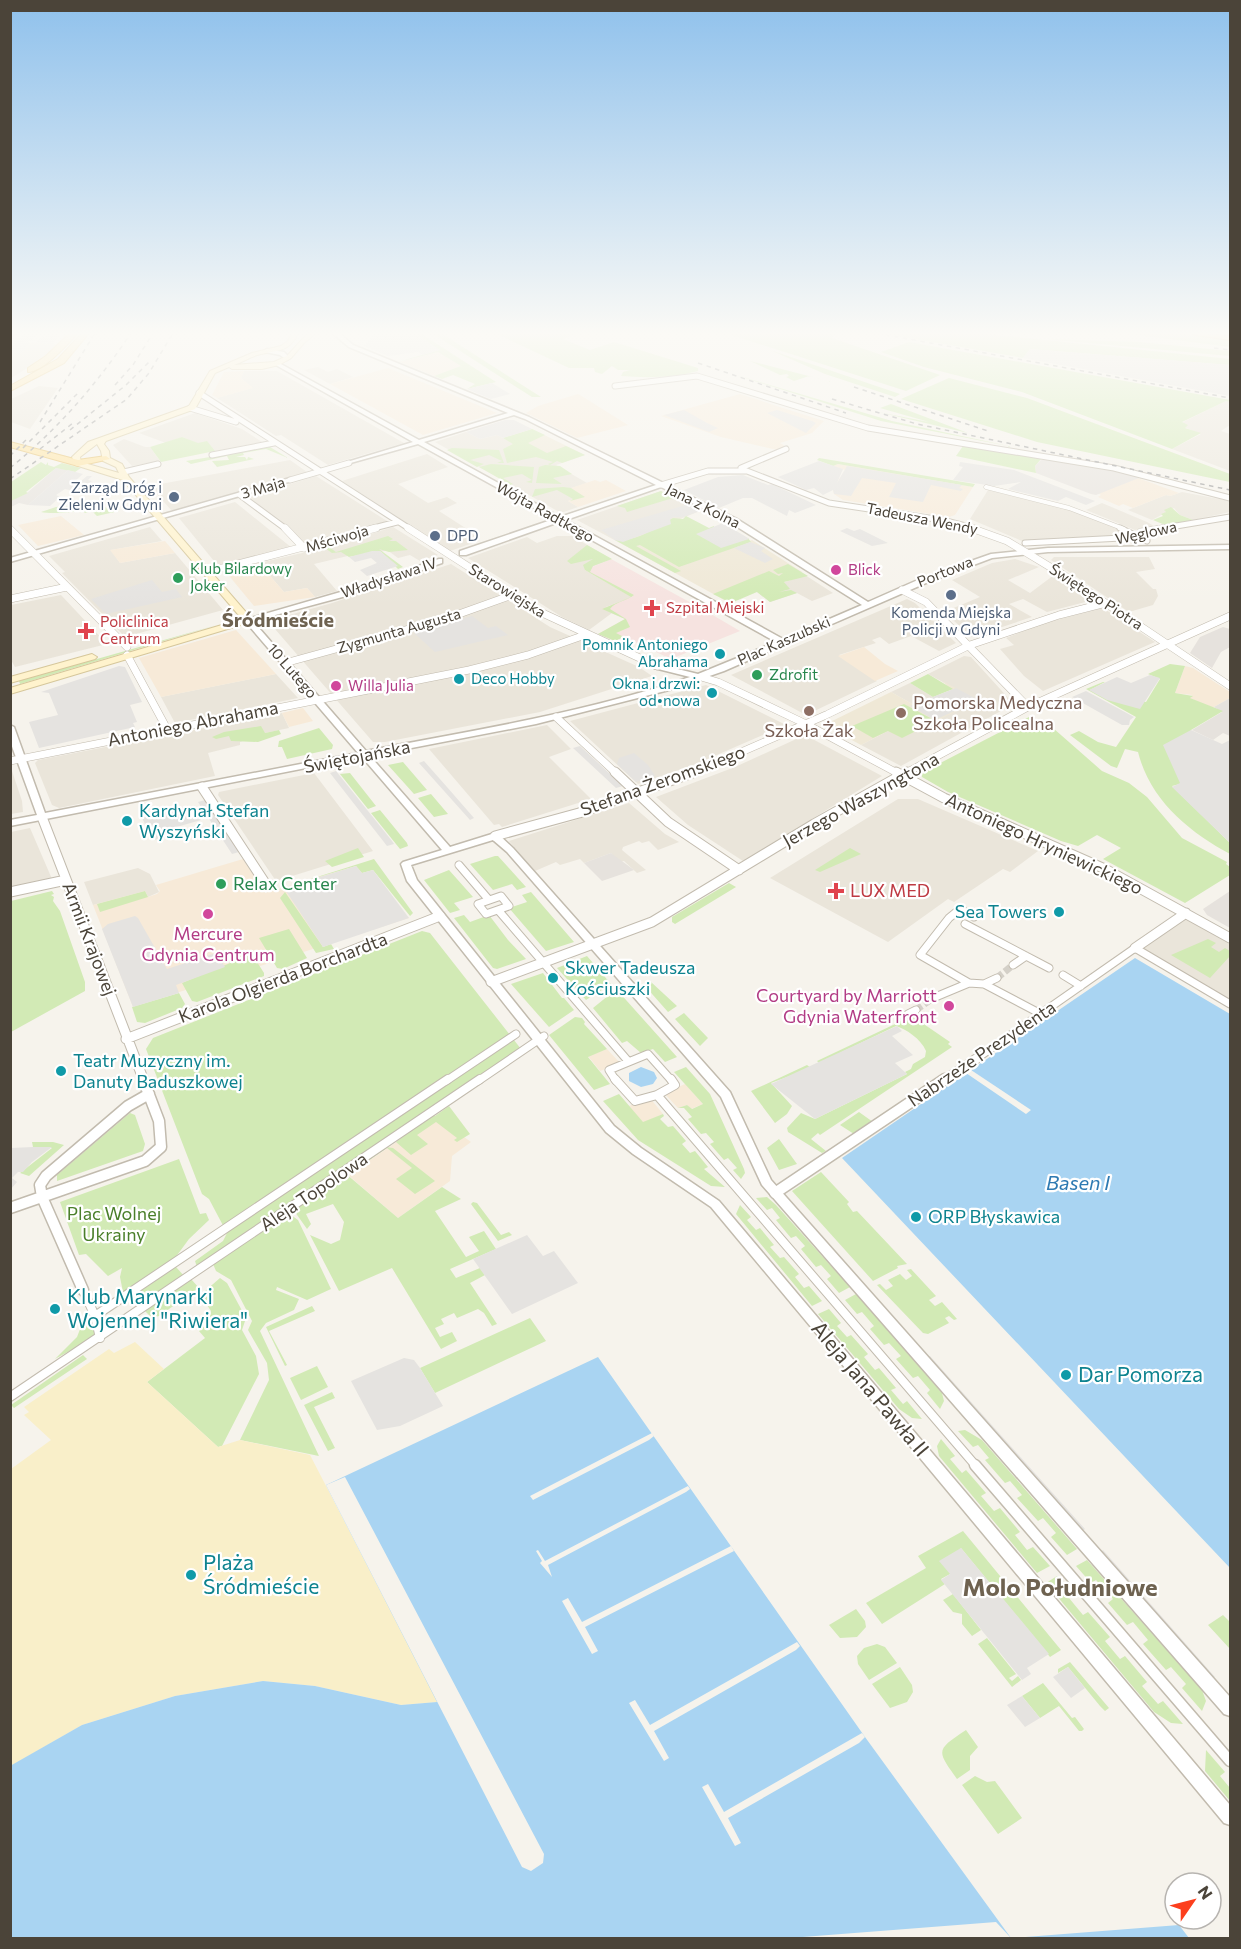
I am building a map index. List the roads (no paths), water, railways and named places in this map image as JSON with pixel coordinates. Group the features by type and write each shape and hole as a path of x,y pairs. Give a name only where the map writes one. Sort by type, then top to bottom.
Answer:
{"main road":[{"path":"78,458 87,446 147,424"},
{"path":"10,438 125,475"},
{"path":"10,444 78,458 106,459 106,453 100,444 103,440"},
{"name":"10 Lutego","path":"106,459 125,475 246,618"},
{"name":"Władysława IV","path":"10,680 246,618"},
{"name":"Władysława IV","path":"10,691 127,651"}],"street":[{"name":"Starowiejska","path":"244,424 512,595 585,635 657,666"},
{"name":"Wójta Radtkego","path":"385,424 782,642"},
{"name":"3 Maja","path":"10,560 161,518 478,424"},
{"name":"Jana z Kolna","path":"536,424 754,532 868,605"},
{"path":"855,424 1114,468 1230,498"},
{"path":"212,455 274,443"},
{"name":"Tadeusza Wendy","path":"661,485 696,473 732,470 755,464 786,449"},
{"path":"125,475 158,464"},
{"path":"755,464 754,469 759,474"},
{"name":"Tadeusza Wendy","path":"732,470 759,474 830,503 967,526 1025,547 1141,549 1230,547"},
{"name":"Władysława IV","path":"246,618 347,593 661,485"},
{"path":"986,487 1063,505 1139,534 1147,541"},
{"path":"240,495 284,527 304,548"},
{"name":"Węglowa","path":"1025,547 1139,534 1230,516"},
{"name":"Mściwoja","path":"207,572 397,522"},
{"path":"10,529 127,651 167,729"},
{"name":"Portowa","path":"868,605 983,558 1025,547"},
{"name":"Świętego Piotra","path":"1025,547 1230,686"},
{"path":"10,599 67,587"},
{"path":"902,590 926,602 1028,707"},
{"name":"Zygmunta Augusta","path":"285,663 445,619 512,595"},
{"name":"Stefana Żeromskiego","path":"495,836 636,794 704,770 827,715 970,645 1059,615 1106,603"},
{"name":"Plac Kaszubski","path":"701,677 868,605"},
{"name":"Jerzego Waszyngtona","path":"491,982 652,922 901,776 1028,707 1230,616"},
{"name":"10 Lutego","path":"246,618 365,755"},
{"name":"Antoniego Abrahama","path":"10,761 318,701 518,658 585,635"},
{"path":"657,666 701,677"},
{"path":"657,666 666,679 666,688"},
{"name":"Świętojańska","path":"10,824 556,717 701,677"},
{"name":"Antoniego Hryniewickiego","path":"701,677 718,682 806,724 901,776 975,812 1095,864 1230,938"},
{"path":"556,717 636,794 680,831 739,870"},
{"name":"Armii Krajowej","path":"10,727 42,818 159,1121 162,1142 159,1151 146,1161 42,1197"},
{"path":"365,755 448,851"},
{"path":"202,787 265,883"},
{"path":"491,982 412,881 406,864 495,836 726,1095 766,1182 775,1193 1230,1708"},
{"path":"459,865 489,900"},
{"path":"10,892 66,880"},
{"path":"501,896 509,906 486,914 478,904 489,900 501,896"},
{"path":"977,914 974,917 960,909 920,955 969,983 984,984 1041,1014"},
{"path":"498,910 628,1061"},
{"name":"Nabrzeże Prezydenta","path":"775,1193 976,1059 1186,913"},
{"name":"Karola Olgierda Borchardta","path":"126,1039 440,916"},
{"path":"965,924 1049,968"},
{"path":"1135,948 1230,1004"},
{"path":"1013,965 1026,956"},
{"path":"1063,975 1081,986"},
{"path":"984,984 997,978"},
{"name":"Aleja Jana Pawła II","path":"491,982 610,1129 630,1146 715,1204 1230,1817"},
{"path":"933,998 969,983"},
{"name":"Aleja Topolowa","path":"95,1316 516,1034"},
{"name":"Aleja Topolowa","path":"10,1397 537,1041"},
{"path":"648,1054 664,1069 675,1085 657,1095 635,1101 620,1087 609,1070 628,1061 648,1054"},
{"path":"100,1338 95,1316 42,1197 40,1185 46,1176 128,1106 148,1094"},
{"path":"657,1095 1230,1761"},
{"path":"10,1208 42,1197"}],"water":[{"name":"Basen I","path":"1135,958 1230,1014 1230,1568 842,1158"},
{"path":"641,1067 654,1072 657,1078 653,1084 641,1087 629,1081 629,1073"},
{"path":"598,1357 865,1737 1011,1938 11,1938 10,1766 82,1725 175,1696 263,1681 315,1686 401,1705 437,1702 326,1485"},
{"path":"1163,1926 1163,1931 1184,1931 1189,1938 1013,1938"}],"tunnel":[{"path":"997,978 1013,965"},
{"path":"916,1010 933,998"}],"railway":[{"path":"23,448 47,424"},
{"path":"10,468 58,424"},
{"path":"40,449 72,424"},
{"path":"70,430 78,424"},
{"path":"10,479 91,424"},
{"path":"917,424 1230,490"},
{"path":"967,424 988,431"},
{"path":"10,456 27,439"}],"place":[{"name":"Zarząd Dróg i Zieleni w Gdyni","path":"174,497"},
{"name":"DPD","path":"435,536"},
{"name":"Blick","path":"836,570"},
{"name":"Klub Bilardowy Joker","path":"178,578"},
{"name":"Komenda Miejska Policji w Gdyni","path":"951,595"},
{"name":"Szpital Miejski","path":"652,608"},
{"name":"Policlinica Centrum","path":"86,631"},
{"name":"Pomnik Antoniego Abrahama","path":"720,654"},
{"name":"Zdrofit","path":"757,675"},
{"name":"Deco Hobby","path":"459,679"},
{"name":"Willa Julia","path":"336,686"},
{"name":"Okna i drzwi: od•nowa","path":"712,693"},
{"name":"Szkoła Żak","path":"809,711"},
{"name":"Pomorska Medyczna Szkoła Policealna","path":"901,713"},
{"name":"Kardynał Stefan Wyszyński","path":"127,821"},
{"name":"Relax Center","path":"221,884"},
{"name":"LUX MED","path":"836,891"},
{"name":"Sea Towers","path":"1059,912"},
{"name":"Mercure Gdynia Centrum","path":"208,914"},
{"name":"Skwer Tadeusza Kościuszki","path":"553,978"},
{"name":"Courtyard by Marriott Gdynia Waterfront","path":"949,1006"},
{"name":"Teatr Muzyczny im. Danuty Baduszkowej","path":"61,1071"},
{"name":"ORP Błyskawica","path":"916,1217"},
{"name":"Klub Marynarki Wojennej \"Riwiera\"","path":"55,1309"},
{"name":"Dar Pomorza","path":"1066,1375"},
{"name":"Plaża Śródmieście","path":"191,1575"}],"district":[{"name":"Śródmieście","path":"278,620"},
{"name":"Molo Południowe","path":"1060,1588"}],"park label":[{"name":"Plac Wolnej Ukrainy","path":"114,1224"}]}
